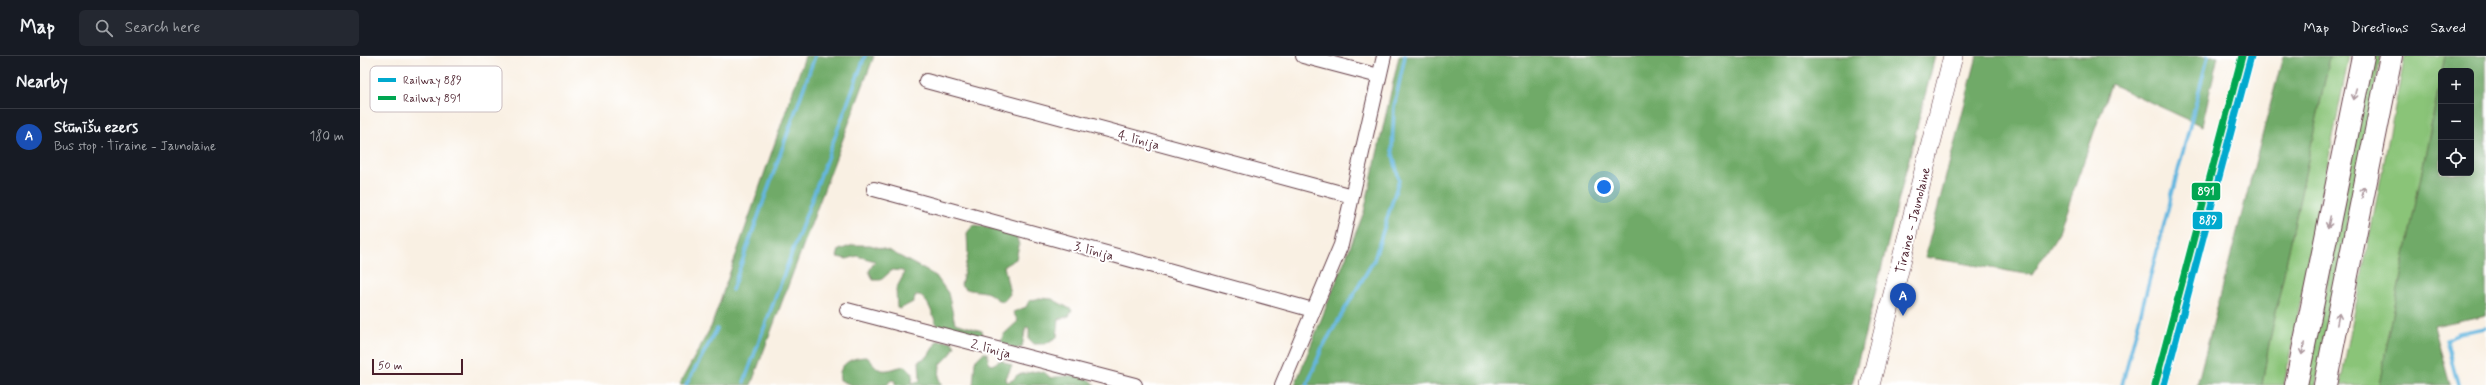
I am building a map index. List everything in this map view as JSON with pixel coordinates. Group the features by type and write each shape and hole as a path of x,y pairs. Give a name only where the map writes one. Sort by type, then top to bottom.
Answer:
{"highway":[{"path":"2296,385 2363,56"},
{"path":"2325,385 2391,56"}],"main road":[{"name":"Tīraine - Jaunolaine","path":"1870,385 1953,56"}],"street":[{"path":"1303,56 1379,76"},
{"path":"1282,385 1341,245 1384,56"},
{"name":"4. līnija","path":"926,82 1352,196"},
{"name":"3. līnija","path":"874,189 1313,310"},
{"name":"2. līnija","path":"848,310 1135,385"}],"green space":[{"path":"805,56 874,56 751,385 679,385 711,327"},
{"path":"1399,56 1935,56 1852,385 1295,385 1364,212"},
{"path":"1977,56 2218,56 2202,126 2111,84 2059,232 2032,275 1925,257"},
{"path":"2283,56 2330,56 2268,349 2262,385 2197,385"},
{"path":"2330,56 2349,56 2284,385 2262,385 2268,349"},
{"path":"2373,56 2381,56 2316,385 2306,385"},
{"path":"2405,56 2445,56 2443,68 2438,68 2438,91 2379,385 2340,385"},
{"path":"2445,56 2486,56 2486,315 2434,326 2450,385 2379,385 2438,92 2438,176 2474,176 2474,68 2443,68"},
{"path":"973,225 984,226 1016,235 1019,245 1016,259 1004,266 1010,294 1004,301 998,300 988,293 969,290 961,285 968,254 967,233"},
{"path":"853,245 870,245 890,251 936,276 948,293 955,323 982,331 983,335 977,339 941,331 927,303 919,295 916,295 913,302 900,309 897,308 896,289 904,274 903,271 892,270 881,280 873,280 869,271 875,261 857,256 847,259 837,257 839,250"},
{"path":"1039,298 1052,299 1072,310 1069,316 1059,319 1057,337 1045,344 1034,344 1029,339 1029,328 1026,327 1022,347 1015,349 1001,342 1003,335 1018,321 1013,312 1026,307 1029,301"},
{"path":"937,341 951,341 955,346 950,355 940,365 939,379 942,385 895,385 895,381 891,380 887,385 851,385 840,380 841,370 847,362 856,358 867,357 882,370 906,366 913,373 912,383 920,381 919,361 928,356"},
{"path":"983,353 987,353 989,363 992,365 1001,360 1012,366 1006,378 1007,382 1013,380 1017,375 1037,371 1044,372 1051,378 1075,376 1087,378 1095,385 973,385 975,361"}],"waterway":[{"path":"732,290 815,56"},
{"path":"744,382 865,56"},
{"path":"1307,385 1322,348 1374,260 1399,180 1392,150 1394,107 1405,56"},
{"path":"2122,385 2208,56"},
{"path":"2458,385 2446,340 2459,333 2486,328"},
{"path":"686,385 717,329"}],"rail line":[{"name":"891","path":"2155,385 2242,56"},
{"name":"889","path":"2164,385 2251,56"}],"place":[{"name":"Stūnīšu ezers","path":"1903,316"}]}
